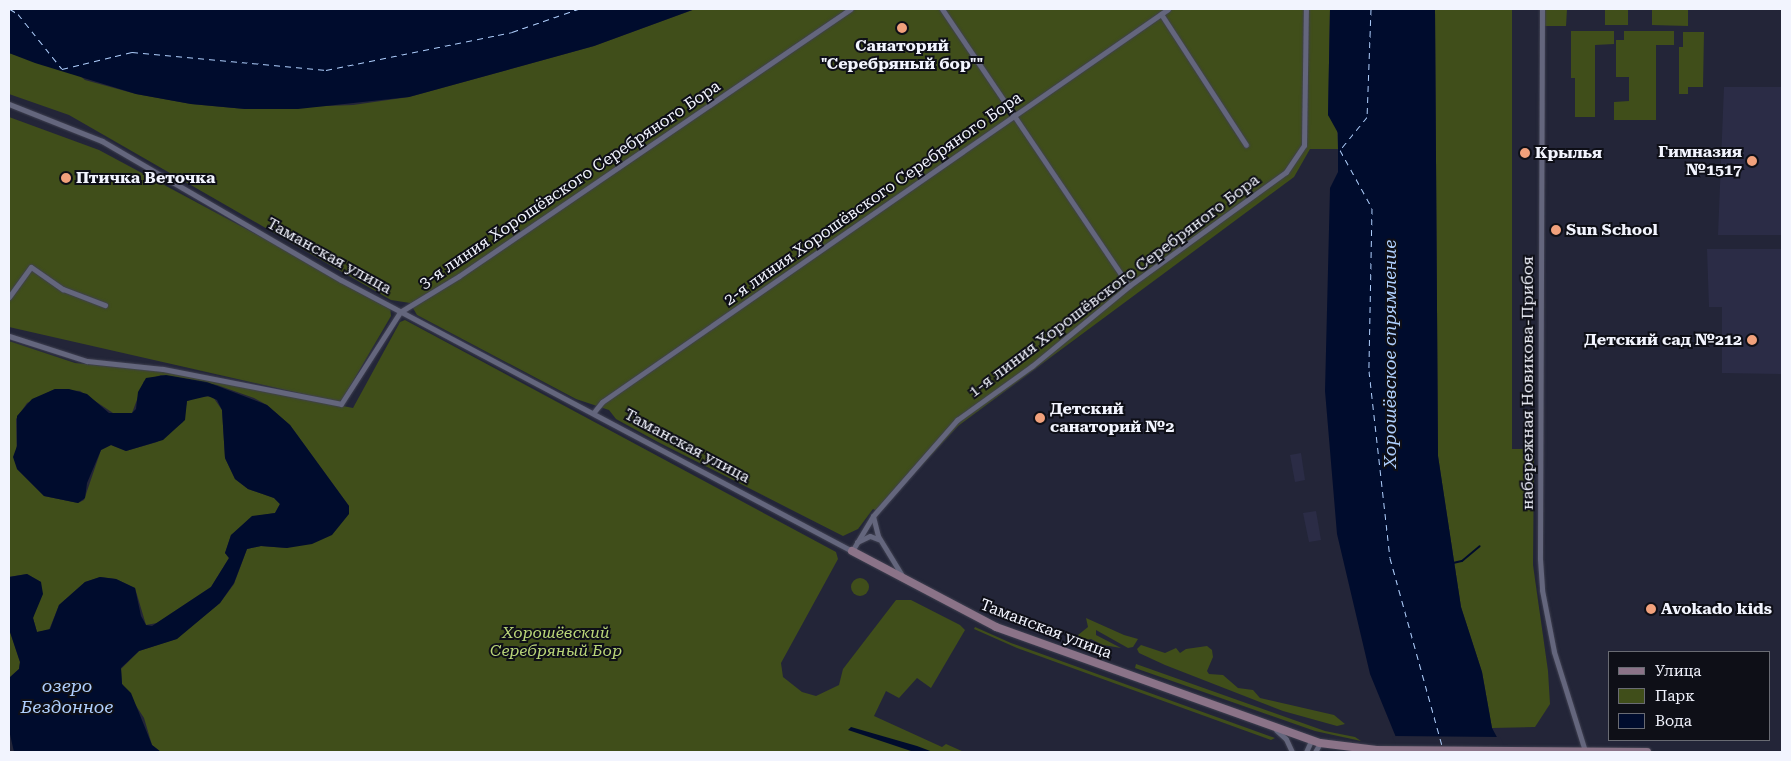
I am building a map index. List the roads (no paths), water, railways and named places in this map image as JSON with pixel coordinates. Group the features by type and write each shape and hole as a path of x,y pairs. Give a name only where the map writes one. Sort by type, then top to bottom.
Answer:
{"street":[{"name":"3-я линия Хорошёвского Серебряного Бора","path":"9,336 87,361 163,369 341,404 400,312 459,276 851,9"},
{"path":"942,9 1016,115 1129,286"},
{"name":"2-я линия Хорошёвского Серебряного Бора","path":"594,412 602,402 1168,9"},
{"name":"1-я линия Хорошёвского Серебряного Бора","path":"852,551 873,516 957,420 1032,366 1129,286 1286,172 1304,145 1306,9"},
{"name":"набережная Новикова-Прибоя","path":"1542,9 1540,559 1542,590 1554,652 1586,752"},
{"path":"1161,14 1246,144"},
{"name":"Таманская улица","path":"9,104 102,141 400,312 594,412 914,586 1030,641 1320,743 1372,751 1647,752"},
{"path":"9,297 31,267 63,289 105,305"},
{"path":"873,516 881,541 897,567 914,586"},
{"path":"856,543 870,536 881,541"},
{"path":"888,572 897,567"},
{"path":"1272,727 1286,739 1292,752"},
{"path":"1306,752 1311,740"},
{"path":"1315,752 1320,743"}],"water":[{"path":"9,9 695,9 594,46 409,97 298,109 245,109 191,104 136,94 35,63 9,53"},
{"name":"Хорошёвское спрямление","path":"1330,9 1435,9 1438,456 1461,607 1482,672 1492,728 1505,752 1402,752 1370,674 1337,534 1325,391 1330,188 1338,172 1338,133 1328,115"},
{"name":"озеро Бездонное","path":"166,375 207,382 267,405 290,425 349,506 349,514 332,535 312,544 287,548 261,546 247,549 234,583 220,603 177,639 139,651 121,668 122,684 131,693 152,745 161,752 14,752 9,730 9,678 19,669 20,662 9,629 9,577 27,574 41,582 43,594 33,618 37,632 50,629 59,605 85,582 100,577 116,579 135,588 141,616 146,625 152,626 211,587 229,558 225,553 231,535 252,516 275,513 280,504 274,498 248,489 235,479 225,458 222,410 217,400 208,396 187,401 185,420 163,440 126,451 111,445 101,450 87,483 85,498 78,503 44,496 17,469 13,457 17,446 17,416 32,399 55,389 69,389 87,394 109,413 132,413 136,409 138,392 146,378"},
{"path":"851,727 933,752 914,752 848,730"}],"waterway":[{"path":"1453,563 1462,561 1480,546"}],"place":[{"name":"Санаторий \"Серебряный бор\"\"","path":"902,28"},
{"name":"Крылья","path":"1525,153"},
{"name":"Гимназия №1517","path":"1752,161"},
{"name":"Птичка Веточка","path":"66,178"},
{"name":"Sun School","path":"1556,230"},
{"name":"Детский сад №212","path":"1752,340"},
{"name":"Детский санаторий №2","path":"1040,418"},
{"name":"Avokado kids","path":"1651,609"}],"park label":[{"name":"Хорошёвский Серебряный Бор","path":"556,642"}]}
